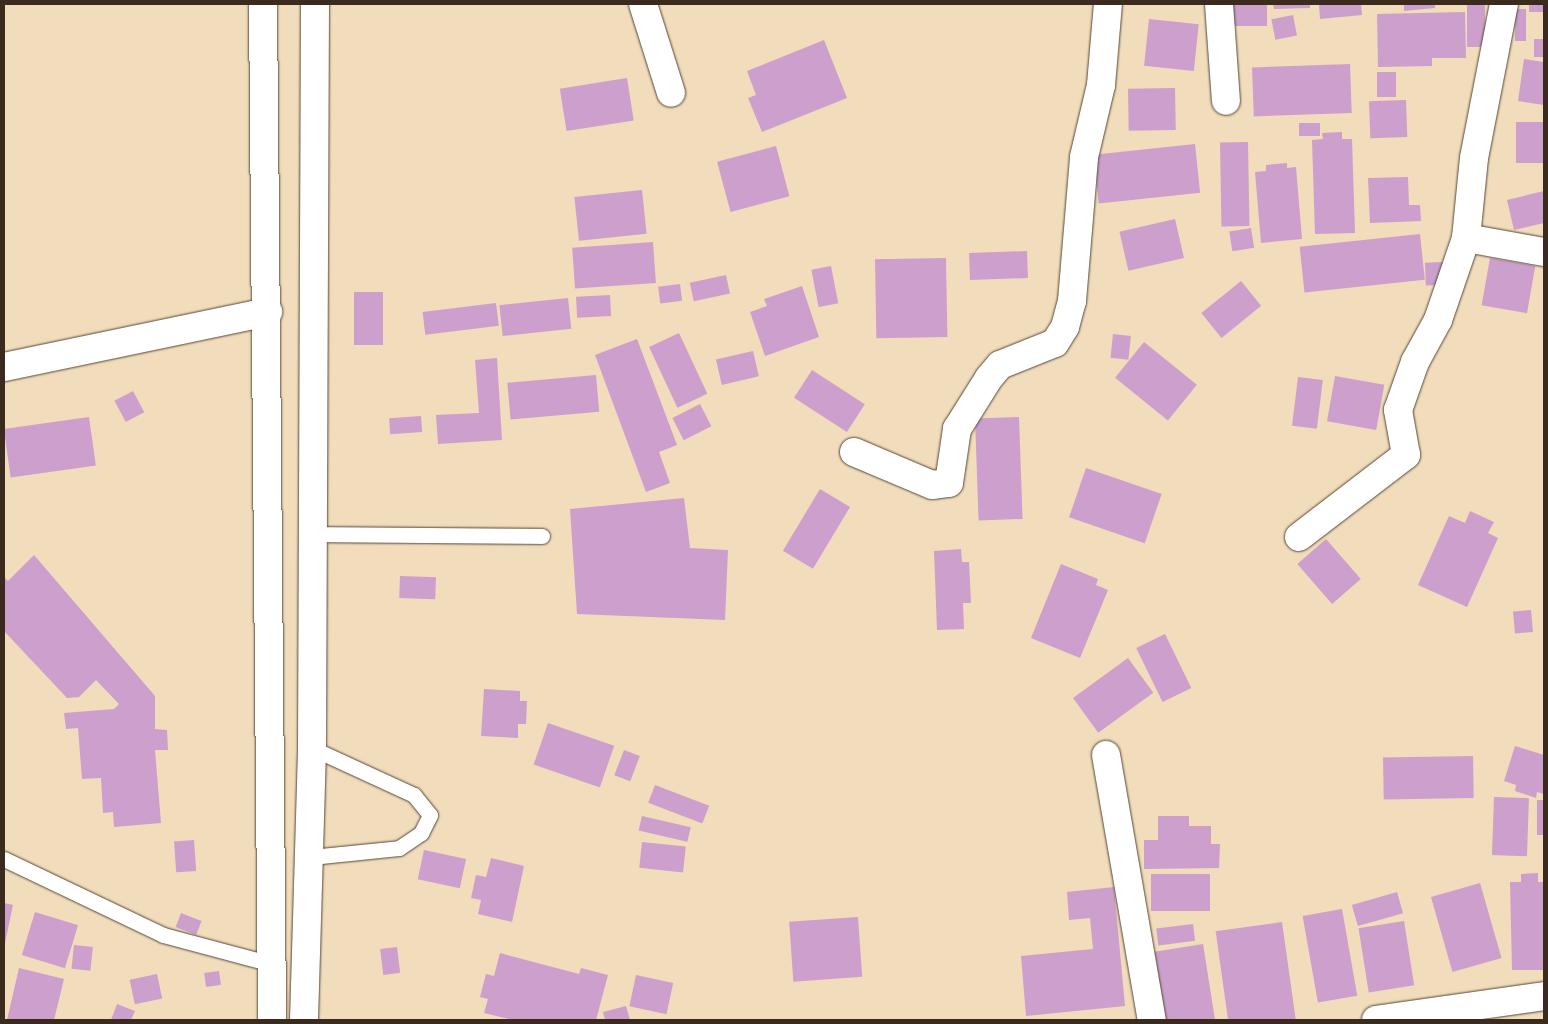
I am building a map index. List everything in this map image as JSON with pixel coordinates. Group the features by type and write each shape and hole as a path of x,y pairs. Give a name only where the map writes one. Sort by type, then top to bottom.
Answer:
{"main road":[{"path":"263,4 268,312 268,963 272,1020"},
{"path":"304,1020 311,857 310,534 315,4"},
{"path":"643,4 671,92"},
{"path":"854,452 932,485 949,483 957,429 990,378 1000,366 1055,343 1065,328 1072,301 1084,157 1101,85 1108,4"},
{"path":"1219,4 1226,101"},
{"path":"1299,537 1406,455 1398,410 1415,362 1438,320 1466,238 1474,158 1504,4"},
{"path":"1466,238 1544,252"},
{"path":"4,367 268,312"},
{"path":"1106,755 1152,1020"},
{"path":"1378,1020 1544,996"}],"lane":[{"path":"310,534 542,536"},
{"path":"311,857 399,848 421,833 430,815 414,795 312,748"},
{"path":"4,859 163,935 268,963"}],"building":[{"path":"1228,4 1267,4 1267,26 1228,26"},
{"path":"1273,4 1310,4 1310,8 1274,9"},
{"path":"1319,4 1361,4 1362,15 1320,19"},
{"path":"1404,4 1435,4 1435,8 1404,11"},
{"path":"1467,4 1485,4 1485,47 1467,47"},
{"path":"1529,4 1544,4 1544,12 1529,12"},
{"path":"1515,9 1526,9 1526,41 1515,41"},
{"path":"1465,12 1466,58 1432,58 1432,66 1378,67 1377,14"},
{"path":"1293,15 1297,36 1275,40 1271,19"},
{"path":"1149,19 1199,24 1194,71 1144,66"},
{"path":"1534,39 1544,39 1544,57 1534,57"},
{"path":"824,40 847,98 762,132 748,98 756,95 747,71"},
{"path":"1524,59 1544,62 1544,105 1518,101"},
{"path":"1350,64 1352,113 1254,116 1252,67"},
{"path":"1377,72 1396,72 1396,97 1377,97"},
{"path":"627,78 634,120 567,131 560,89"},
{"path":"1175,88 1176,130 1129,131 1128,89"},
{"path":"1406,100 1407,137 1370,138 1369,101"},
{"path":"1516,122 1544,122 1544,163 1516,163"},
{"path":"1299,123 1320,123 1320,136 1299,136"},
{"path":"1342,132 1342,139 1352,139 1355,233 1315,234 1312,140 1323,139 1322,133"},
{"path":"1220,142 1248,142 1249,226 1221,226"},
{"path":"1195,144 1200,193 1099,203 1094,155"},
{"path":"776,146 789,196 731,212 717,162"},
{"path":"1287,163 1287,168 1296,167 1302,239 1261,243 1255,172 1266,171 1266,165"},
{"path":"1408,177 1409,205 1420,205 1421,221 1370,223 1368,178"},
{"path":"642,190 647,234 579,241 574,197"},
{"path":"1544,191 1544,223 1514,230 1507,200"},
{"path":"1175,219 1184,258 1128,271 1119,232"},
{"path":"1251,228 1254,248 1232,251 1229,231"},
{"path":"1420,234 1425,280 1304,292 1300,247"},
{"path":"653,242 656,283 575,289 572,248"},
{"path":"1027,251 1028,278 970,280 969,253"},
{"path":"946,258 947,337 876,338 875,259"},
{"path":"1490,258 1535,266 1527,313 1482,305"},
{"path":"1443,262 1444,285 1426,286 1425,263"},
{"path":"831,266 838,303 819,307 811,270"},
{"path":"726,275 730,294 694,301 690,283"},
{"path":"1241,281 1261,306 1222,338 1201,313"},
{"path":"680,284 682,301 660,304 658,287"},
{"path":"802,286 819,337 765,356 750,312 767,306 764,299"},
{"path":"354,292 383,292 383,345 354,345"},
{"path":"610,295 611,316 577,318 576,297"},
{"path":"568,298 571,329 503,336 499,305"},
{"path":"496,303 499,326 425,335 423,312"},
{"path":"679,333 707,394 677,408 649,347"},
{"path":"1113,334 1131,336 1128,360 1110,358"},
{"path":"637,339 677,445 659,452 670,483 646,492 595,355"},
{"path":"1144,342 1197,385 1168,421 1115,378"},
{"path":"753,351 759,376 722,385 716,360"},
{"path":"497,358 502,440 438,444 436,415 479,413 475,360"},
{"path":"812,370 865,404 847,432 794,398"},
{"path":"596,375 599,412 511,420 507,383"},
{"path":"1335,376 1384,385 1376,430 1327,421"},
{"path":"1298,377 1323,380 1317,429 1292,426"},
{"path":"133,391 144,412 126,422 114,401"},
{"path":"700,404 711,426 684,440 672,418"},
{"path":"421,416 422,432 390,434 389,418"},
{"path":"89,417 96,466 11,477 4,429"},
{"path":"1019,417 1023,519 979,520 975,419"},
{"path":"1086,468 1162,494 1145,543 1069,517"},
{"path":"820,489 850,507 813,569 783,551"},
{"path":"684,498 690,548 728,550 725,620 577,614 570,509"},
{"path":"1470,511 1494,522 1488,533 1498,538 1467,607 1418,585 1449,516 1465,523"},
{"path":"1326,539 1361,579 1332,604 1297,564"},
{"path":"961,549 962,562 969,562 971,603 963,603 964,629 937,630 934,551"},
{"path":"34,555 155,696 155,729 167,730 168,750 155,750 161,823 114,827 113,812 103,813 101,778 82,779 78,728 66,729 64,713 114,709 119,704 96,680 79,697 67,698 4,631 4,577 8,581"},
{"path":"1061,564 1098,579 1096,585 1108,590 1080,658 1031,638"},
{"path":"400,576 436,577 435,599 399,598"},
{"path":"1531,610 1533,632 1515,633 1513,612"},
{"path":"1165,634 1191,688 1163,702 1136,648"},
{"path":"1128,658 1153,693 1098,733 1073,698"},
{"path":"484,689 520,691 520,701 527,701 526,724 518,724 518,738 481,736"},
{"path":"548,723 614,746 600,787 534,765"},
{"path":"1515,746 1544,755 1544,794 1537,792 1536,798 1515,791 1516,785 1504,781"},
{"path":"624,750 640,756 630,781 614,775"},
{"path":"1473,756 1474,798 1384,800 1383,758"},
{"path":"655,785 709,806 702,824 648,803"},
{"path":"1494,797 1529,798 1527,856 1492,855"},
{"path":"1537,800 1544,800 1544,835 1537,835"},
{"path":"642,816 691,827 687,842 639,831"},
{"path":"1158,816 1189,816 1189,826 1211,826 1211,844 1220,844 1219,868 1144,869 1144,840 1158,840"},
{"path":"194,840 196,871 176,872 174,841"},
{"path":"642,842 686,847 683,872 639,868"},
{"path":"424,850 466,859 460,888 418,879"},
{"path":"491,858 524,866 512,922 478,914 481,900 471,898 476,875 486,877"},
{"path":"1538,873 1538,882 1544,882 1544,970 1512,970 1510,882 1521,882 1521,874"},
{"path":"1151,874 1210,874 1210,911 1151,911"},
{"path":"1480,883 1501,958 1452,972 1431,897"},
{"path":"1114,887 1125,1006 1026,1016 1021,956 1093,949 1090,918 1069,920 1067,892"},
{"path":"1397,892 1403,913 1358,926 1352,905"},
{"path":"4,903 13,905 5,943 4,943"},
{"path":"1342,909 1357,996 1318,1003 1303,916"},
{"path":"35,912 78,925 65,968 22,955"},
{"path":"181,913 202,921 196,935 176,927"},
{"path":"858,917 862,977 793,982 789,922"},
{"path":"1404,921 1414,985 1369,992 1359,928"},
{"path":"1282,922 1296,1020 1228,1020 1216,931"},
{"path":"1193,924 1195,941 1158,945 1156,929"},
{"path":"1203,944 1215,1020 1165,1020 1155,952"},
{"path":"74,945 93,947 90,971 71,969"},
{"path":"397,947 400,973 383,975 380,949"},
{"path":"500,953 579,974 581,968 608,975 596,1020 513,1020 484,1013 488,999 480,997 486,974 494,976"},
{"path":"19,968 64,979 54,1020 7,1020"},
{"path":"219,971 221,985 206,987 204,973"},
{"path":"157,974 162,998 135,1004 130,980"},
{"path":"636,975 673,983 667,1014 629,1006"},
{"path":"117,1004 135,1011 131,1020 111,1020"},
{"path":"626,1006 630,1020 605,1020 603,1012"}]}
